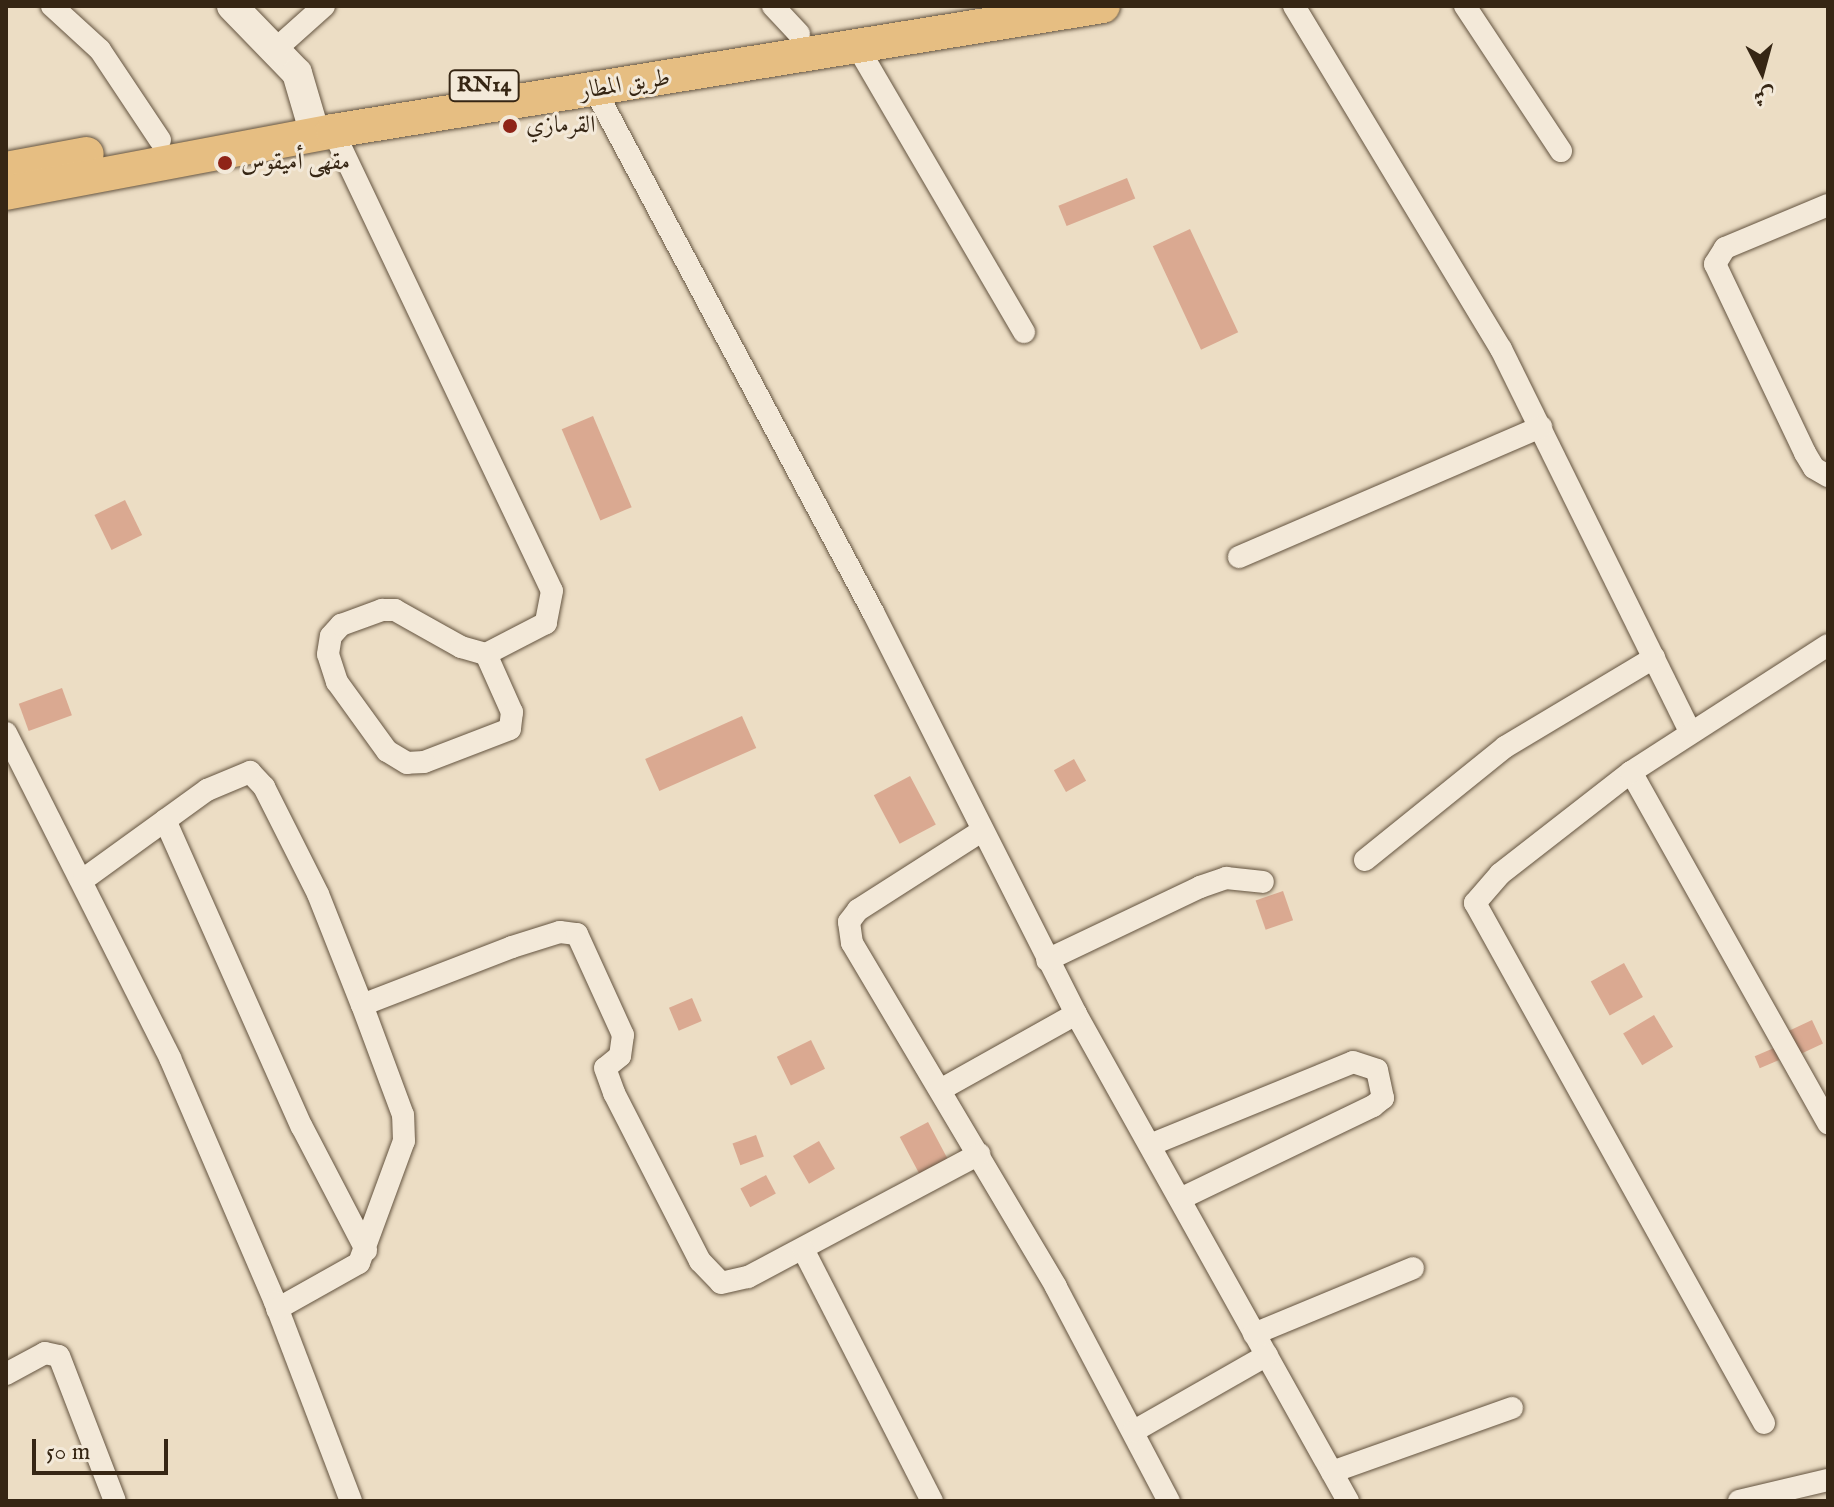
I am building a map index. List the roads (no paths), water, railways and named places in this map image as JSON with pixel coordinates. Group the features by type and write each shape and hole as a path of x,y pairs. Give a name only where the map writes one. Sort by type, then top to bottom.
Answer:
{"main road":[{"name":"طريق المطار","path":"6,193 320,126 799,34 963,6"},
{"name":"طريق المطار","path":"6,169 160,140 320,126 595,90 1097,6"}],"street":[{"path":"52,6 100,50 160,140"},
{"path":"232,6 277,48 297,73 320,126 552,591 546,623 486,654 461,647 395,610 341,625 331,636 328,654 337,682 387,751 407,763 424,762 510,729 512,712 486,654"},
{"path":"277,48 324,6"},
{"path":"773,6 799,34"},
{"path":"1294,6 1465,284 1541,427 1691,733"},
{"path":"1465,6 1561,151"},
{"path":"858,48 1024,332"},
{"path":"595,90 873,612 980,832 1047,960 1348,1501"},
{"path":"1828,205 1725,248 1715,264 1805,453 1814,468 1828,476"},
{"path":"1239,557 1541,427"},
{"path":"1764,1423 1475,903 1500,874 1631,772 1828,646"},
{"path":"1365,860 1517,739 1654,658"},
{"path":"6,733 84,879 170,1058 277,1309 351,1501"},
{"path":"84,879 230,776 250,772 256,775 318,894 362,1005 405,1129 359,1263 277,1309"},
{"path":"1631,772 1828,1123"},
{"path":"165,820 302,1127 366,1250"},
{"path":"980,832 874,899 849,922 852,943 979,1154 1134,1431 1169,1501"},
{"path":"1047,960 1200,887 1226,878 1263,882"},
{"path":"362,1005 512,947 560,932 577,934 623,1035 620,1056 605,1068 608,1079 706,1272 713,1280 734,1282 803,1249 979,1154"},
{"path":"940,1090 1076,1014"},
{"path":"1150,1145 1353,1062 1377,1070 1383,1098 1373,1106 1180,1199"},
{"path":"803,1249 932,1501"},
{"path":"1254,1334 1413,1268"},
{"path":"6,1374 45,1353 59,1356 115,1501"},
{"path":"1134,1431 1267,1355"},
{"path":"1332,1472 1512,1408"},
{"path":"1739,1501 1828,1480"}],"place":[{"name":"القرمازي","path":"510,126"},
{"name":"مقهى أميقوس","path":"225,163"}]}
